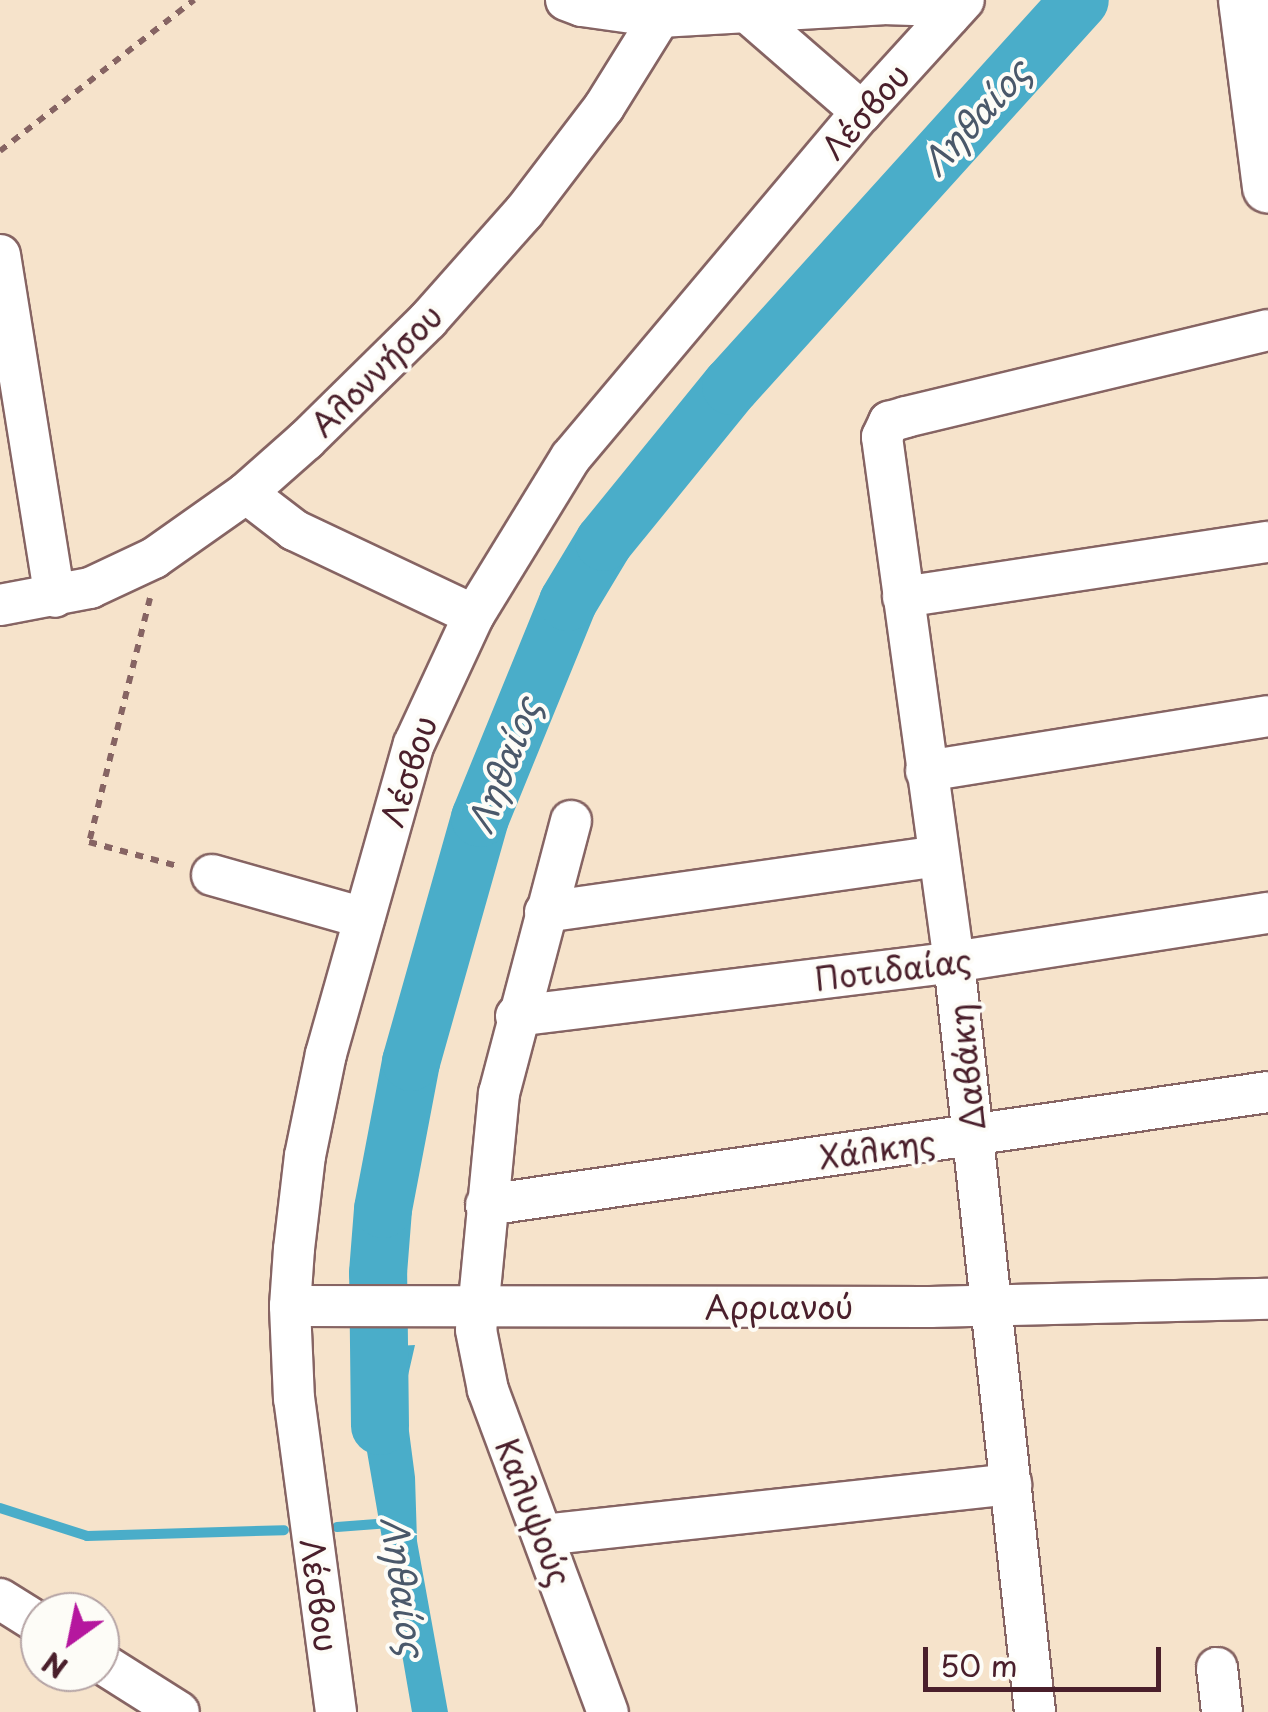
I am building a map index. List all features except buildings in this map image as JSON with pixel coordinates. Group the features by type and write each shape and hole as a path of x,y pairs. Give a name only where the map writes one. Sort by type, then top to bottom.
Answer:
{"main road":[{"path":"1253,24 1268,186"}],"street":[{"path":"566,0 660,17 883,4 956,8"},
{"name":"Λέσβου","path":"336,1712 294,1399 298,1210 314,1105 414,744 474,615 571,457 862,112 956,8"},
{"path":"748,13 862,112"},
{"name":"Αλοννήσου","path":"0,605 55,596 114,579 154,558 246,493 370,378 482,261 604,107 660,17"},
{"path":"0,255 55,596"},
{"name":"Δαβάκη","path":"1035,1712 954,962 882,437 886,425 966,401 1268,330"},
{"path":"246,493 294,530 474,615"},
{"path":"904,597 1268,542"},
{"path":"926,772 1268,716"},
{"name":"Καλυψούς","path":"571,822 516,1016 499,1093 477,1308 483,1374 608,1712"},
{"path":"545,912 937,856"},
{"path":"212,875 364,918"},
{"name":"Ποτιδαίας","path":"516,1016 954,962 1268,912"},
{"name":"Χάλκης","path":"486,1205 1268,1092"},
{"name":"Αρριανού","path":"296,1306 477,1308 1268,1300"},
{"path":"543,1536 1010,1484"},
{"path":"1217,1668 1222,1712"},
{"path":"120,1674 180,1712"}],"path":[{"path":"0,151 194,0"},
{"path":"154,558 149,608 89,842 212,875"}],"water":[{"path":"415,1345 404,1393 415,1477 417,1541 448,1712 412,1712 365,1440 359,1348"}],"waterway":[{"name":"Ληθαίος","path":"380,1426 378,1273 383,1209 411,1062 480,818 568,602 604,542 731,386 1080,0"},
{"path":"0,1508 87,1536 284,1530"},
{"path":"337,1527 390,1523"}]}
